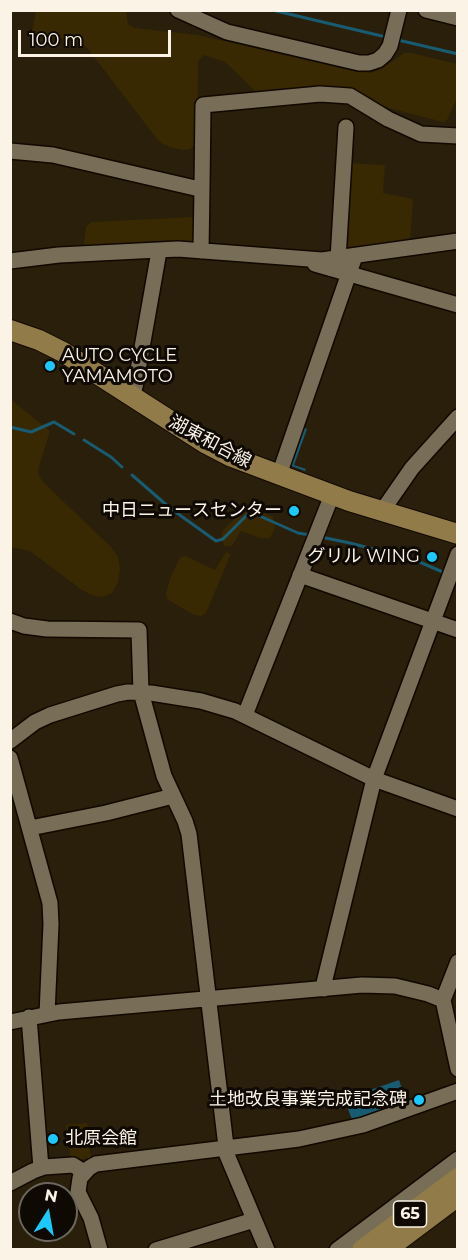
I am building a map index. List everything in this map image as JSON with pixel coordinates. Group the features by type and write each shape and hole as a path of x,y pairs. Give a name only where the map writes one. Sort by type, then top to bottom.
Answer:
{"main road":[{"name":"湖東和合線","path":"10,330 51,346 212,447 232,457 332,495 458,534"},
{"name":"65","path":"386,1250 448,1195 458,1178"},
{"name":"65","path":"362,1250 448,1195"}],"street":[{"path":"182,11 227,32 359,63 369,63 386,54 399,10"},
{"path":"426,10 458,18"},
{"path":"201,251 203,105 320,94 350,96 388,119 421,134 458,136"},
{"path":"338,259 346,127"},
{"path":"10,151 53,155 202,188"},
{"path":"10,261 48,255 158,250 201,251 300,260 338,259 458,241"},
{"path":"130,395 135,387 158,250"},
{"path":"279,475 355,256"},
{"path":"300,260 458,305"},
{"path":"384,512 412,468 458,417"},
{"path":"245,715 332,495"},
{"path":"324,989 374,779 458,554"},
{"path":"300,575 458,630"},
{"path":"10,621 47,629 139,630 141,692 162,769 189,834 227,1155 267,1250"},
{"path":"10,741 35,722 50,715 117,694 141,692 207,702 245,715 374,779 458,809"},
{"path":"10,758 48,892 51,913 47,1014"},
{"path":"30,828 117,811 173,796"},
{"path":"458,962 443,1000 458,1069"},
{"path":"10,1022 47,1014 362,985 395,986 443,1000"},
{"path":"29,1017 40,1168"},
{"path":"100,1250 91,1218 78,1192 78,1185 89,1168 103,1163 299,1138 363,1125 458,1091"},
{"path":"337,1250 448,1195 458,1159"},
{"path":"10,1183 40,1168 68,1164 77,1166 84,1173"},
{"path":"156,1250 254,1220"}],"shaded area":[{"path":"36,11 126,11 128,24 135,28 198,35 358,72 371,73 383,68 404,53 412,53 457,64 457,101 447,120 443,122 373,104 256,92 225,62 204,55 198,62 195,144 190,149 172,148 157,139 88,49 79,42 69,39 35,37 32,31"},
{"path":"346,163 385,165 383,193 413,199 410,243 340,253"},
{"path":"193,217 196,219 196,243 85,247 86,227 91,222"},
{"path":"10,399 50,431 39,466 38,473 42,481 111,547 118,557 120,569 118,582 112,593 102,597 92,595 30,551 11,547"},
{"path":"253,507 273,517 275,528 270,538 260,538 241,531 232,546 225,546 221,538 223,530 243,510"},
{"path":"226,552 230,556 206,613 201,616 194,615 167,599 170,579 180,557 186,556 215,570"},
{"path":"87,1123 91,1158 71,1160 66,1125"}],"water":[{"path":"302,427 307,429 294,465 306,469 305,471 289,465"},
{"path":"399,1080 407,1103 353,1122 344,1099"}],"waterway":[{"path":"272,10 386,37"},
{"path":"398,40 458,54"},
{"path":"10,427 31,432 54,422 74,434"},
{"path":"84,440 122,467"},
{"path":"132,475 170,508 216,541 223,539 247,515 253,513 298,533 310,535"},
{"path":"321,537 415,560 445,573"}],"place":[{"name":"AUTO CYCLE YAMAMOTO","path":"50,366"},
{"name":"中日ニュースセンター","path":"294,511"},
{"name":"グリル WING","path":"432,557"},
{"name":"土地改良事業完成記念碑","path":"419,1100"},
{"name":"北原会館","path":"53,1139"}]}
